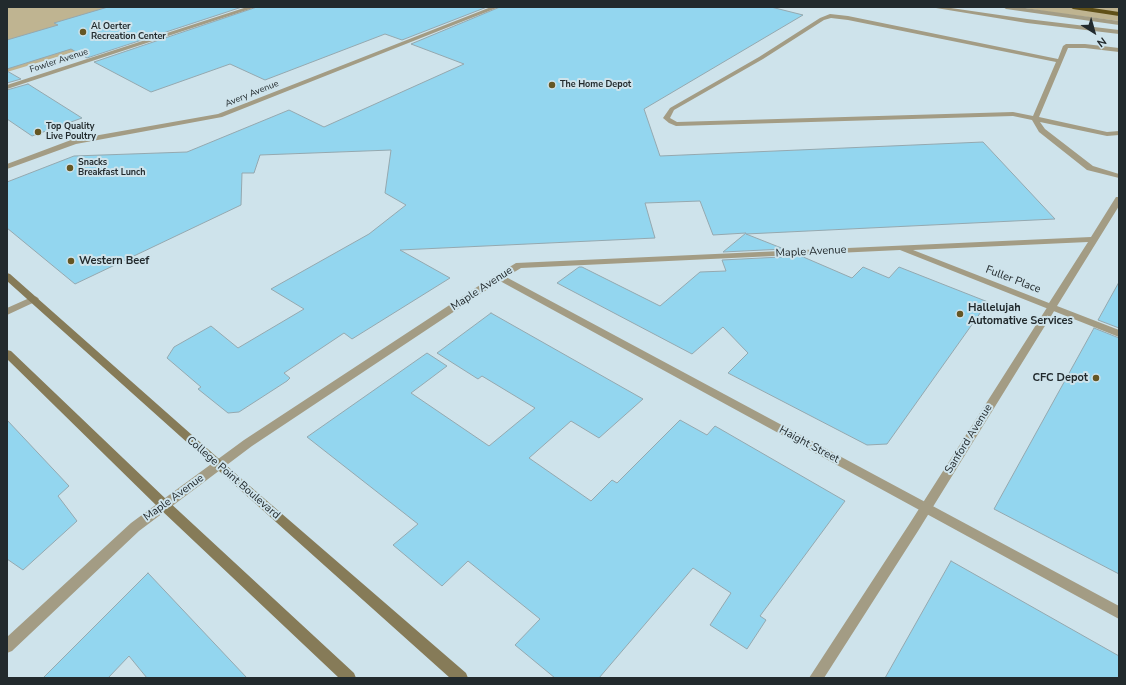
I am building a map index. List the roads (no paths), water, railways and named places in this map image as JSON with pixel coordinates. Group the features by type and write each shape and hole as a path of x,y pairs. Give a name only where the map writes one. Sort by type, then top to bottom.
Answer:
{"highway":[{"path":"1072,7 1119,14"}],"main road":[{"name":"College Point Boulevard","path":"7,276 218,465 462,678"},
{"path":"7,353 164,505 349,678"}],"street":[{"name":"Fowler Avenue","path":"7,87 253,7"},
{"name":"Avery Avenue","path":"7,167 74,142 220,116 496,7"},
{"path":"934,7 1027,21 1119,32"},
{"path":"1006,7 1119,23"},
{"path":"1060,61 838,16 822,19 734,74 672,109 666,118 676,124 1013,114 1107,134 1119,133"},
{"path":"1035,119 1066,46 1085,46 1119,50"},
{"path":"1035,119 1042,130 1090,168 1119,176"},
{"name":"Sanford Avenue","path":"816,678 914,527 925,507 1119,199"},
{"name":"Maple Avenue","path":"7,646 134,527 255,439 519,265 1094,239"},
{"name":"Fuller Place","path":"899,248 1119,334"},
{"name":"Haight Street","path":"500,277 1119,613"},
{"path":"7,312 34,299"}],"place":[{"name":"Al Oerter Recreation Center","path":"83,32"},
{"name":"The Home Depot","path":"552,85"},
{"name":"Top Quality Live Poultry","path":"38,132"},
{"name":"Snacks Breakfast Lunch","path":"70,168"},
{"name":"Western Beef","path":"71,261"},
{"name":"Hallelujah Automative Services","path":"960,314"},
{"name":"CFC Depot","path":"1096,378"}]}
